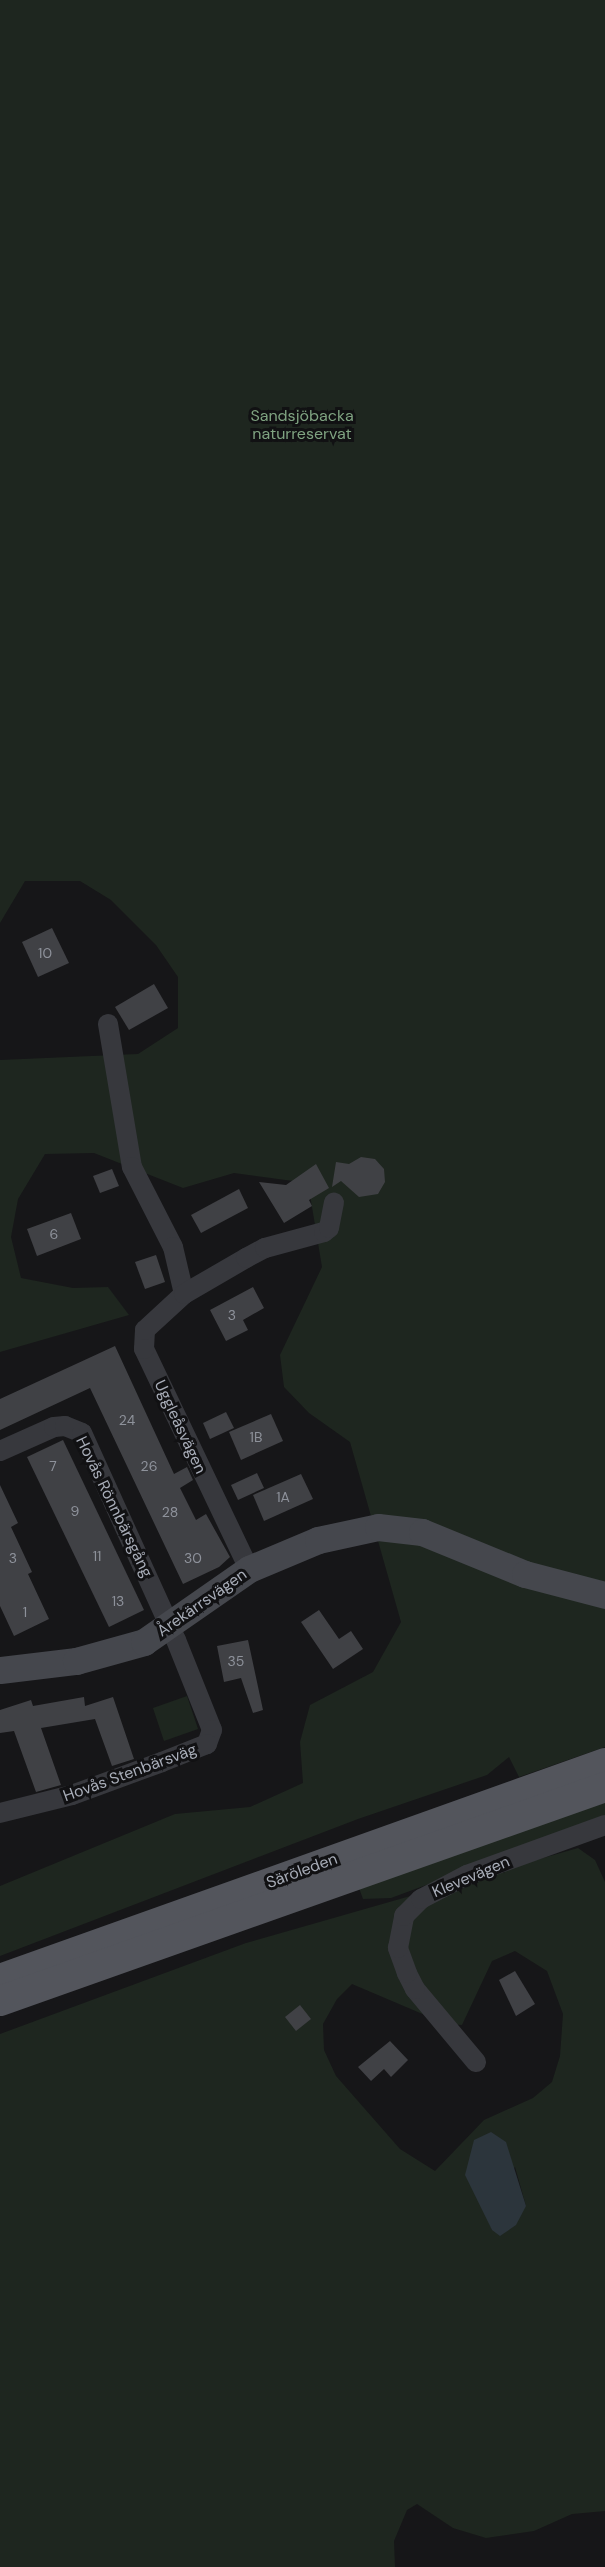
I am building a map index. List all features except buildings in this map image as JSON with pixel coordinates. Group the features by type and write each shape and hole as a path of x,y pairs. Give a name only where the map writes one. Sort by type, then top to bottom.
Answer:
{"main road":[{"name":"Säröleden","path":"0,1979 605,1763"},
{"name":"Säröleden","path":"0,2001 605,1787"}],"street":[{"path":"108,1024 132,1167 173,1247 184,1294"},
{"name":"Uggleåsvägen","path":"249,1569 142,1342 145,1330 184,1294 265,1248 324,1232 329,1228 334,1202"},
{"name":"Hovås Rönnbärsgång","path":"0,1451 54,1427 65,1426 82,1433 170,1627"},
{"name":"Årekärrsvägen","path":"0,1670 107,1654 144,1642 170,1627 249,1569 318,1540 391,1526 422,1532 546,1581 605,1595"},
{"name":"Hovås Stenbärsväg","path":"0,1813 72,1795 207,1744 212,1730 170,1627"},
{"name":"Klevevägen","path":"476,2062 415,1989 406,1973 398,1948 404,1916 421,1899 467,1875 605,1825"}],"green space":[{"name":"Sandsjöbacka naturreservat","path":"0,0 605,0 605,1747 519,1777 509,1757 487,1775 358,1819 0,1956 0,1886 175,1814 250,1807 303,1783 300,1742 310,1705 373,1672 401,1622 350,1442 309,1413 284,1387 280,1355 322,1267 308,1183 234,1173 183,1188 94,1153 45,1154 18,1199 11,1237 21,1278 73,1288 108,1287 129,1315 0,1352 0,1060 138,1054 178,1028 178,977 156,945 111,900 80,881 25,881 0,923"},
{"path":"187,1696 198,1729 164,1741 153,1708"},
{"path":"605,1797 605,1819 391,1898 363,1899 358,1885"},
{"path":"578,1848 595,1860 605,1882 605,2511 572,2514 534,2531 486,2538 453,2528 417,2504 407,2510 394,2541 395,2567 0,2567 0,2034 246,1943","holes":["515,1951 547,1971 563,2014 560,2056 552,2082 533,2098 484,2120 435,2171 400,2149 336,2076 324,2050 323,2024 337,1999 352,1984 446,2024 462,2025 492,1961","515,2167 526,2206 492,2230 486,2214"]}],"shaded area":[{"path":"491,2132 506,2142 526,2206 516,2225 500,2236 492,2230 465,2175 474,2140"}]}
